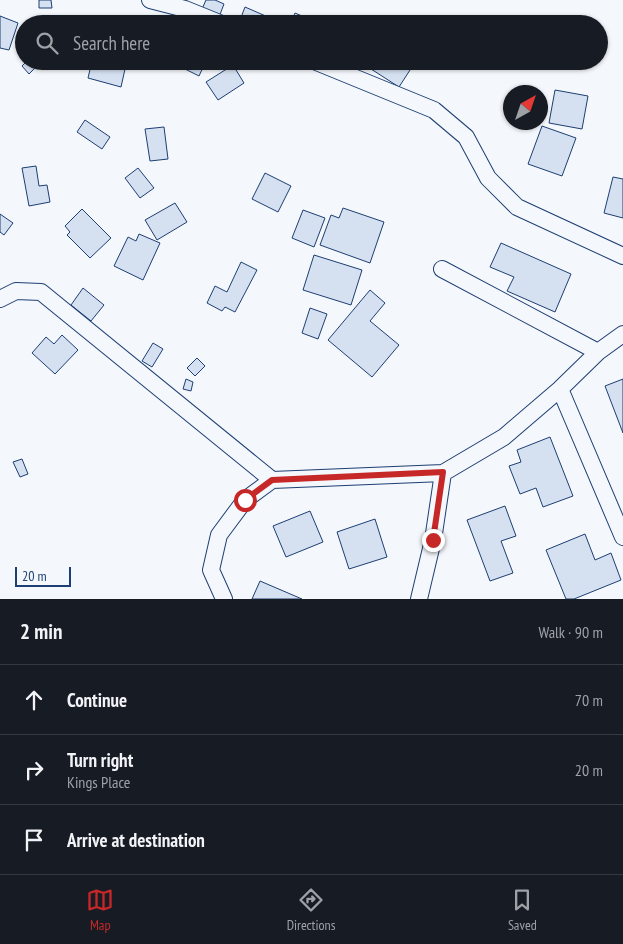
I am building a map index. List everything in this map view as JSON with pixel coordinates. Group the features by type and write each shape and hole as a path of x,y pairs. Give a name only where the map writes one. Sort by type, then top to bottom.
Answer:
{"street":[{"path":"150,0 200,15"},
{"path":"336,70 434,110 466,138 488,178 517,207 623,256"},
{"path":"442,269 598,352"},
{"path":"0,299 16,291 41,292 272,480"},
{"path":"224,599 212,570 219,535 245,500 272,480 443,472 504,437 560,389 598,352 623,334"},
{"path":"560,389 623,537"},
{"path":"419,599 433,540 443,472"}],"building":[{"path":"39,0 51,0 52,8 39,8"},
{"path":"206,0 215,0 224,4 220,15 215,15 202,9"},
{"path":"245,7 263,15 242,15"},
{"path":"0,16 15,22 15,32 9,50 0,48"},
{"path":"90,70 125,70 121,87 88,78"},
{"path":"187,70 202,70 199,76"},
{"path":"225,70 236,70 244,83 218,100 206,82"},
{"path":"373,70 410,70 399,87"},
{"path":"555,90 588,96 582,129 549,123"},
{"path":"85,120 110,137 102,149 77,132"},
{"path":"164,127 168,159 150,161 145,129"},
{"path":"548,128 576,138 562,176 528,164 541,130 548,130"},
{"path":"36,166 39,186 47,185 50,202 29,206 22,168"},
{"path":"138,168 154,188 140,198 125,178"},
{"path":"265,173 291,186 278,212 252,199"},
{"path":"613,177 623,179 623,218 604,213"},
{"path":"175,203 187,222 157,240 145,220"},
{"path":"343,208 384,222 370,263 320,245 331,215 339,218"},
{"path":"82,209 111,238 90,258 67,235 70,232 65,226"},
{"path":"303,210 325,218 314,247 292,238"},
{"path":"0,214 13,223 4,235 0,232"},
{"path":"139,234 160,243 143,280 114,266 128,237 136,241"},
{"path":"501,243 571,274 555,312 507,291 514,277 490,267"},
{"path":"314,255 362,270 351,305 303,290"},
{"path":"241,262 257,270 235,312 225,307 222,311 207,303 215,286 227,292"},
{"path":"83,288 104,305 91,321 71,305"},
{"path":"370,290 385,303 370,321 399,345 372,377 328,340"},
{"path":"310,308 327,314 318,339 302,333"},
{"path":"62,335 78,350 55,374 32,353 46,337 54,344"},
{"path":"153,343 163,349 152,367 142,361"},
{"path":"197,358 205,366 195,376 187,368"},
{"path":"186,379 193,382 191,391 183,389"},
{"path":"623,379 623,433 605,386"},
{"path":"550,437 573,496 543,507 536,488 520,494 509,466 521,462 517,450"},
{"path":"22,459 28,474 20,477 13,462"},
{"path":"505,506 516,536 501,541 513,573 490,581 467,520"},
{"path":"310,511 323,542 286,557 273,526"},
{"path":"375,519 387,557 349,569 337,532"},
{"path":"585,534 595,560 611,553 621,580 574,599 566,599 546,550"},
{"path":"260,581 302,599 252,599"}],"route":[{"path":"245,500 272,480 443,472 433,540"}]}
